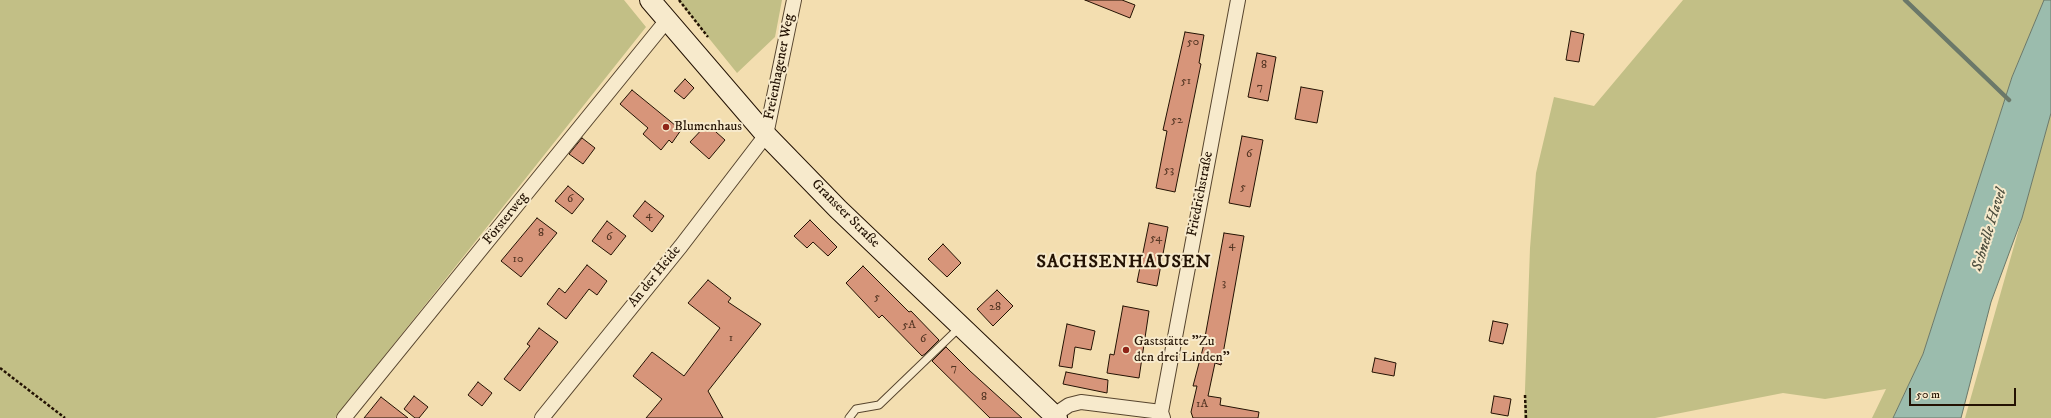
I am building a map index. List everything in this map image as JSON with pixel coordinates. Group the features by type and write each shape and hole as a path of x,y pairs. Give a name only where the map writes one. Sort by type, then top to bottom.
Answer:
{"main road":[{"name":"Granseer Straße","path":"650,0 766,135 838,209 1054,417"}],"street":[{"name":"Freienhagener Weg","path":"766,135 794,0"},
{"name":"Friedrichstraße","path":"1054,417 1069,406 1081,402 1162,415 1238,0"},
{"name":"Försterweg","path":"344,418 667,20"},
{"name":"An der Heide","path":"542,418 682,246 766,135"}],"lane":[{"path":"849,418 856,409 880,405 961,326"}],"path":[{"path":"679,0 708,37"},
{"path":"0,368 65,418"},
{"path":"1525,395 1526,418"}],"shaded area":[{"path":"0,0 624,0 646,27 335,418 0,418"},
{"path":"678,0 782,0 775,37 737,73"},
{"path":"1683,0 2044,0 2012,77 1923,354 1893,418 1872,418 1886,389 1825,399 1783,393 1655,418 1524,418 1530,248 1536,173 1554,97 1594,106"},
{"path":"2051,113 2051,418 1965,418 2022,218"}],"water":[{"name":"Schnelle Havel","path":"2044,0 2051,0 2051,113 2022,218 1991,302 1961,418 1893,418 1923,354 2012,77"}],"building":[{"path":"1085,0 1122,0 1135,5 1130,18"},
{"path":"1571,31 1584,34 1579,62 1566,60"},
{"path":"1185,32 1204,35 1199,63 1201,64 1175,192 1156,188 1167,131 1163,130"},
{"path":"1257,53 1276,57 1268,101 1248,97"},
{"path":"685,79 694,88 684,99 674,91"},
{"path":"1301,87 1323,91 1317,123 1295,119"},
{"path":"632,90 681,130 672,143 669,140 661,150 643,134 648,128 620,104"},
{"path":"707,124 725,140 709,159 690,142"},
{"path":"1242,136 1263,140 1250,207 1229,203"},
{"path":"582,138 595,148 583,164 569,154"},
{"path":"568,186 584,199 572,214 555,201"},
{"path":"645,201 664,216 652,232 633,216"},
{"path":"537,218 557,233 521,277 501,261"},
{"path":"810,220 837,247 828,256 813,242 807,248 794,236"},
{"path":"607,221 626,236 611,255 592,241"},
{"path":"1149,223 1168,227 1157,286 1137,282"},
{"path":"1224,233 1244,236 1221,365 1215,363 1208,396 1221,398 1220,405 1259,412 1258,418 1193,418 1191,412 1197,386 1193,386 1203,348"},
{"path":"943,244 961,263 947,277 928,259"},
{"path":"587,265 607,281 597,295 589,289 566,319 547,304 559,288 565,293"},
{"path":"863,266 909,312 911,311 939,340 925,354 922,356 882,315 879,318 846,283"},
{"path":"708,280 731,298 728,302 761,324 708,391 723,418 646,418 662,399 633,376 652,352 684,376 720,328 688,303"},
{"path":"997,290 1013,306 993,326 977,309"},
{"path":"1123,306 1149,311 1139,378 1107,373 1110,354 1114,355"},
{"path":"1493,321 1508,324 1503,344 1489,341"},
{"path":"1067,324 1095,331 1091,350 1075,347 1072,368 1059,366"},
{"path":"539,328 558,342 520,391 504,379 530,346 527,344"},
{"path":"946,347 1022,418 990,418 932,361"},
{"path":"1375,358 1396,363 1394,376 1372,372"},
{"path":"1066,372 1108,380 1107,393 1063,384"},
{"path":"478,382 492,393 482,406 468,395"},
{"path":"414,396 428,407 419,418 415,418 404,409"},
{"path":"1494,396 1511,399 1508,416 1491,413"},
{"path":"381,397 408,418 364,418"}],"waterway":[{"path":"1905,0 2009,100"}],"place":[{"name":"Blumenhaus","path":"666,127"},
{"name":"Gaststätte \"Zu den drei Linden\"","path":"1126,350"}],"district":[{"name":"SACHSENHAUSEN","path":"1124,263"}]}
